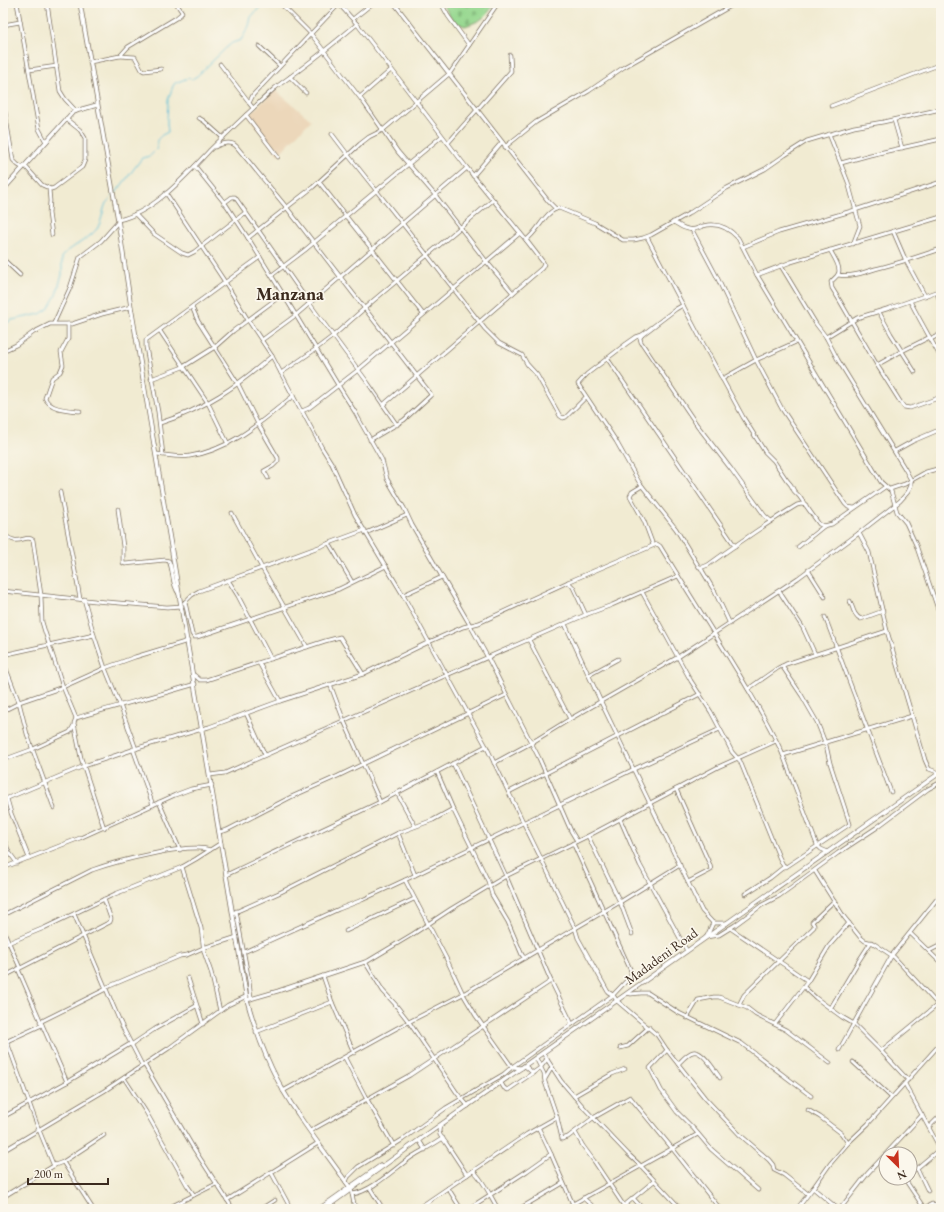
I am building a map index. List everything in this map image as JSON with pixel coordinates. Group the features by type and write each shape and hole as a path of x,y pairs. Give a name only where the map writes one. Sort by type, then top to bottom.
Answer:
{"street":[{"path":"17,3 38,129 46,142"},
{"path":"47,3 60,91 76,111"},
{"path":"80,3 180,595 192,634 195,637 202,636 339,589 386,566"},
{"path":"120,56 128,47 181,14 182,12 176,3"},
{"path":"249,103 253,95 338,3 357,24 473,176 543,262 544,266 383,405"},
{"path":"353,19 373,3"},
{"path":"394,3 549,202 556,209 565,210 595,223 623,240 634,240 647,237 688,214 727,188 765,169 807,141 854,127 875,124 941,109"},
{"path":"441,3 448,16 469,45"},
{"path":"248,238 319,182 369,138 383,130 450,73 498,3"},
{"path":"505,147 536,122 589,91 624,68 736,3"},
{"path":"282,5 324,51 360,97 408,164 462,228 486,261 513,293"},
{"path":"3,25 20,22"},
{"path":"54,323 70,288 80,257 102,241 118,221 148,207 166,194 253,108 277,87 357,24"},
{"path":"259,46 280,66"},
{"path":"448,143 511,71 510,55"},
{"path":"90,62 120,56 135,57 140,69 144,71 161,69"},
{"path":"220,64 253,108"},
{"path":"831,106 941,64"},
{"path":"28,70 57,66"},
{"path":"360,97 391,70"},
{"path":"290,77 306,93"},
{"path":"3,100 13,160 18,165 24,167 42,185 49,189 54,188 74,173 85,162 85,138 80,130 66,119"},
{"path":"3,190 66,119 76,111 97,105"},
{"path":"246,115 278,157"},
{"path":"198,118 204,121 223,138"},
{"path":"894,120 902,148"},
{"path":"332,134 479,322 495,340 523,356 527,364 537,375 560,417 566,417 586,397"},
{"path":"829,134 848,182 860,226 853,244"},
{"path":"272,275 442,136"},
{"path":"841,163 941,139"},
{"path":"212,148 229,142 234,143 314,242 431,395 410,416 370,440"},
{"path":"473,176 502,142"},
{"path":"195,166 236,219 272,275 355,412 382,460 387,479 393,487 407,515 470,625 532,743 577,841"},
{"path":"262,340 296,315 467,168"},
{"path":"319,182 371,250 423,314"},
{"path":"743,247 779,232 855,210 941,182"},
{"path":"49,189 49,213 52,235"},
{"path":"166,194 272,356 300,409 332,464 349,503 403,595 486,746 575,928 578,938 606,990 657,1035 705,1098 739,1134 769,1160 773,1165 774,1170 784,1175 808,1194"},
{"path":"224,203 234,196 309,303 397,424"},
{"path":"281,373 333,336 462,228 493,200"},
{"path":"526,240 532,236 550,213 556,209"},
{"path":"135,214 154,234 182,253 189,254 246,212"},
{"path":"757,275 830,250 941,217"},
{"path":"674,222 685,229 692,230 712,224 721,226 734,234 743,247 757,275 796,342 885,487 890,489 905,484 926,472 941,468"},
{"path":"692,230 719,281 756,360 786,416 845,504 848,507 854,508"},
{"path":"893,231 906,261 925,296"},
{"path":"302,411 309,408 358,370 520,233"},
{"path":"647,237 735,403 763,449 774,461 819,524 824,526"},
{"path":"838,275 846,276 855,274 906,261 941,249"},
{"path":"830,250 839,268 838,275 831,282 831,287 900,403 907,408 913,408 941,397"},
{"path":"163,454 160,423 151,379 146,340 260,257"},
{"path":"3,259 20,275"},
{"path":"494,763 532,743 570,719 678,657 730,624 859,533 895,506 908,492 911,485 911,480 895,450 838,360 826,337 816,324 780,266"},
{"path":"826,337 851,321 865,315 879,312 941,290"},
{"path":"936,292 941,302"},
{"path":"151,379 184,368 215,347 233,331 283,294"},
{"path":"910,301 941,358"},
{"path":"683,305 642,335 632,339 587,374 578,384 616,441 642,486 673,525 698,566 701,568 715,592 730,624"},
{"path":"3,351 16,345 28,335 42,327 54,323 68,324 96,315 131,307"},
{"path":"192,307 198,321 238,384 278,460 276,464 264,471 268,478"},
{"path":"879,312 915,372"},
{"path":"68,324 68,339 62,352 63,366 60,372 52,378 45,398 46,401 54,406 65,410 80,411"},
{"path":"160,331 208,403 228,444"},
{"path":"877,365 902,351 941,334"},
{"path":"642,335 640,339 642,345 692,418 731,468 764,516 771,520"},
{"path":"722,379 756,360 796,342"},
{"path":"160,423 208,403 238,384 272,356"},
{"path":"607,358 735,546"},
{"path":"157,454 190,456 228,444 258,424 294,396"},
{"path":"895,450 941,429"},
{"path":"642,486 629,495 644,521 653,545"},
{"path":"798,547 824,526 832,524 885,487"},
{"path":"890,489 897,512 906,523 916,545 941,618"},
{"path":"60,492 80,599"},
{"path":"701,568 752,535 771,520 797,505 806,505"},
{"path":"118,509 123,564 165,560 169,561 174,585 180,595"},
{"path":"232,513 307,647"},
{"path":"3,591 168,607 183,604 195,593 228,580 329,543 366,532 407,515"},
{"path":"859,533 869,552 887,631 928,767 931,770 941,772"},
{"path":"3,534 10,539 15,540 28,538 32,539 41,595 42,622 48,645 76,718 74,726 70,732 33,749 3,760"},
{"path":"329,543 352,582"},
{"path":"3,800 84,766 134,749 202,729 280,701 363,674 429,642 470,625 479,623 568,582 658,544 748,689 783,755 818,846 828,852"},
{"path":"808,570 825,597"},
{"path":"210,775 226,773 447,675 586,615 612,606 678,576"},
{"path":"403,595 442,577"},
{"path":"228,580 238,596 271,660"},
{"path":"568,582 573,587 586,615"},
{"path":"779,590 800,624 815,654"},
{"path":"642,592 730,748 738,757 779,857 785,866"},
{"path":"84,599 105,668 120,705 153,805"},
{"path":"850,601 856,616 861,619 883,611"},
{"path":"183,604 226,875 244,952 248,998"},
{"path":"824,616 891,792"},
{"path":"565,624 702,911 713,923 727,923"},
{"path":"748,689 782,666 887,631"},
{"path":"3,655 94,635"},
{"path":"194,675 203,681 341,637 363,674"},
{"path":"529,640 570,719"},
{"path":"3,711 105,668 188,641"},
{"path":"589,675 618,659"},
{"path":"3,661 19,703 33,749 54,808"},
{"path":"259,663 280,701"},
{"path":"745,894 850,824 814,715 782,666"},
{"path":"76,718 195,684"},
{"path":"330,684 344,721 380,802"},
{"path":"509,792 700,694"},
{"path":"219,832 227,830 291,797 506,695"},
{"path":"246,713 265,755"},
{"path":"783,755 912,716"},
{"path":"74,726 84,766 104,828"},
{"path":"244,952 415,876 488,839 720,729"},
{"path":"3,1151 80,1106 124,1078 233,1002 283,990 365,962 506,876 588,836 738,757 776,741"},
{"path":"226,875 380,802 486,746"},
{"path":"453,763 506,876 537,951 572,1024"},
{"path":"437,772 489,886 489,890 508,922 522,955 525,958"},
{"name":"Madadeni Road","path":"319,1209 543,1054 706,937 941,772"},
{"path":"706,937 716,936 730,928 762,904 779,896 815,871 841,850 891,817 913,799 941,782"},
{"path":"3,868 104,828 159,802 191,790 212,785"},
{"path":"676,789 711,870 688,882"},
{"path":"396,793 415,826"},
{"path":"7,799 29,858"},
{"path":"159,802 180,850"},
{"path":"234,912 281,892 398,833 433,820 453,809"},
{"path":"620,819 640,865 687,951"},
{"path":"398,833 415,876"},
{"path":"588,836 620,902 632,934"},
{"path":"3,837 9,852 17,863"},
{"path":"3,945 44,928 104,899 182,867 221,843"},
{"path":"346,1182 355,1169 394,1146 439,1112 504,1074 613,995 632,974 573,843"},
{"path":"3,915 103,866 159,853 198,847 210,850"},
{"path":"284,1091 463,994 680,865"},
{"path":"182,867 201,928 203,948 220,1011"},
{"path":"815,871 849,923 863,940 871,942 892,955 940,1003 941,1008"},
{"path":"405,880 463,994 483,1026 512,1067"},
{"path":"839,1050 892,955 941,894"},
{"path":"3,977 111,922 104,899"},
{"path":"346,931 414,899"},
{"path":"739,1005 744,995 814,927 812,921 834,901"},
{"path":"234,912 248,998 256,1032 264,1052 297,1114 350,1188 355,1209"},
{"path":"74,914 105,988 131,1044 232,1209"},
{"path":"706,937 713,923"},
{"path":"775,1024 804,988 830,946 849,923"},
{"path":"730,928 808,981"},
{"path":"3,929 41,1023 67,1082"},
{"path":"910,933 941,963"},
{"path":"55,1165 53,1164 38,1130 5,1043 105,988 180,956 187,955 237,937"},
{"path":"830,1008 871,942"},
{"path":"929,951 941,945"},
{"path":"365,962 382,991 409,1022 433,1060 468,1106"},
{"path":"322,976 354,1053"},
{"path":"188,978 203,1024"},
{"path":"310,1131 401,1081 551,980"},
{"path":"804,988 854,1024 908,1080"},
{"path":"628,993 648,993 687,1018 741,1043 811,1096"},
{"path":"687,1018 696,1002 719,997 747,1008 756,1015 792,1034 830,1063"},
{"path":"256,1032 332,1002"},
{"path":"880,1051 940,1003"},
{"path":"3,1117 67,1082 155,1028 196,1006"},
{"path":"620,1048 628,1046 649,1027"},
{"path":"796,1209 848,1143 868,1124 891,1097 941,1044"},
{"path":"667,1050 651,1066 650,1070 661,1090 673,1108 719,1157 758,1190"},
{"path":"678,1064 693,1052 697,1052 702,1055 720,1078"},
{"path":"543,1054 561,1081 593,1118 681,1209"},
{"path":"345,1058 394,1146"},
{"path":"536,1058 545,1079 557,1116 562,1139 568,1137 593,1118 630,1097 720,1209"},
{"path":"501,1083 504,1088 508,1090 540,1068 547,1059"},
{"path":"853,1062 891,1097"},
{"path":"512,1067 524,1067 533,1073"},
{"path":"509,1077 512,1067"},
{"path":"545,1079 552,1067"},
{"path":"574,1096 612,1074 625,1069"},
{"path":"124,1078 146,1112 194,1195"},
{"path":"904,1084 941,1149 918,1167"},
{"path":"808,1110 841,1133 848,1143"},
{"path":"813,1188 839,1209 868,1173 922,1115"},
{"path":"929,1127 941,1115"},
{"path":"418,1209 422,1208 448,1188 538,1127 557,1116"},
{"path":"440,1126 439,1133 467,1175"},
{"path":"538,1127 575,1209"},
{"path":"575,1132 624,1206"},
{"path":"564,1209 698,1134"},
{"path":"3,1197 55,1165 63,1162 104,1135"},
{"path":"352,1194 362,1192 370,1188 402,1164 443,1138"},
{"path":"419,1140 425,1150"},
{"path":"227,1200 318,1143"},
{"path":"468,1209 490,1196 551,1154"},
{"path":"63,1162 93,1209"},
{"path":"918,1170 928,1191"},
{"path":"473,1171 480,1178 498,1209"},
{"path":"271,1172 291,1209"},
{"path":"620,1209 654,1181"},
{"path":"518,1209 563,1182"},
{"path":"166,1209 216,1184"},
{"path":"909,1186 923,1208 932,1204 936,1205 938,1209"},
{"name":"Madadeni Road","path":"324,1209 350,1188"},
{"path":"370,1188 383,1209"},
{"path":"448,1188 461,1209"},
{"path":"583,1198 596,1209"},
{"path":"633,1198 643,1209"},
{"path":"261,1209 275,1200"}],"shaded area":[{"path":"275,90 311,120 278,155 248,116"}],"green space":[{"path":"442,3 495,3 483,18 465,26 454,22"}],"waterway":[{"path":"115,194 142,158 150,156 155,151 157,148 157,140 168,132 168,100 175,83 188,78 192,79 197,76 232,43 241,40 249,26 251,17 261,6 266,3"},
{"path":"3,325 12,320 40,314 48,309 56,295 62,275 62,256 96,230 100,224 106,203 113,196"}],"district":[{"name":"Manzana","path":"290,293"}]}
